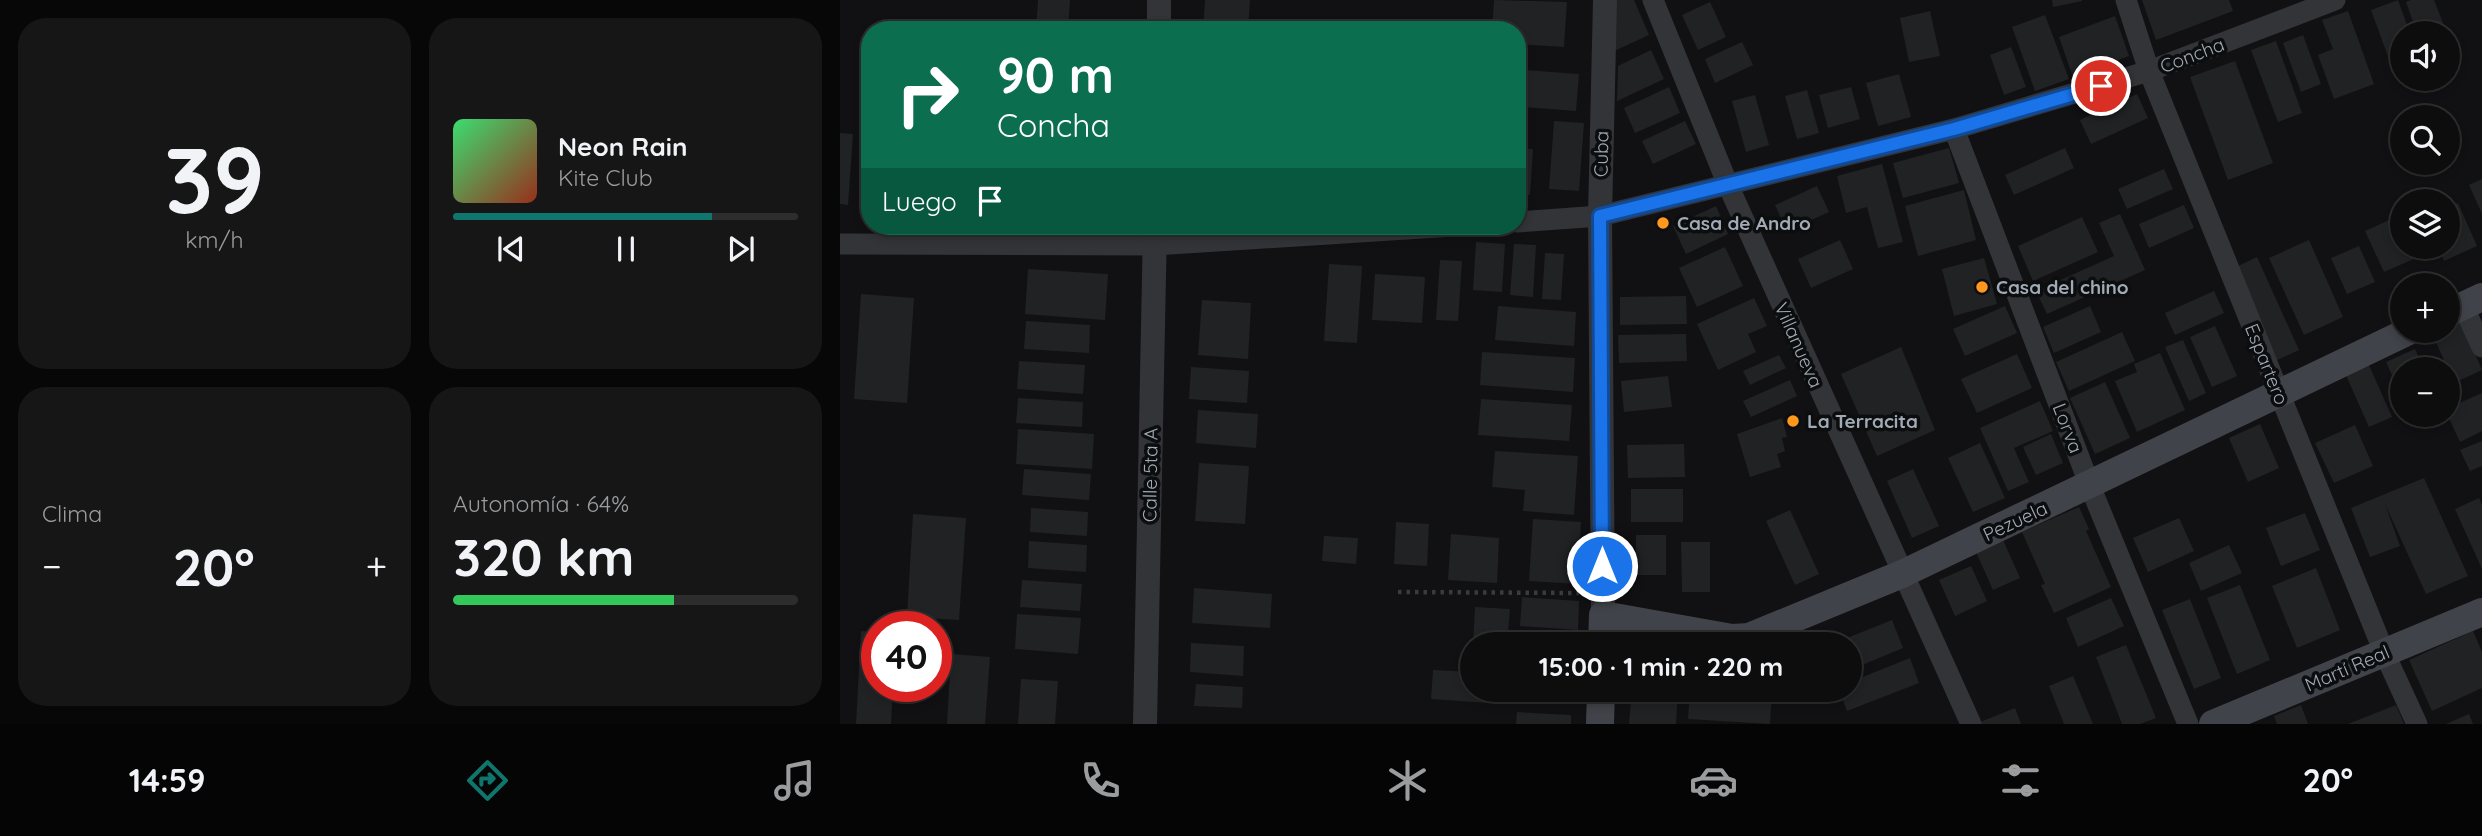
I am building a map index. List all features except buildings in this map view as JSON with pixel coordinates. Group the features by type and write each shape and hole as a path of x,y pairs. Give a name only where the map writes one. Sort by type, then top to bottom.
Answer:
{"main road":[{"name":"Pezuela","path":"1603,604 1732,638 1749,637 1902,574 2090,486 2278,391 2390,340"},
{"name":"Cuba","path":"1602,632 1603,604"},
{"name":"Martí Real","path":"2213,724 2482,612"},
{"path":"1600,724 1601,702"}],"street":[{"path":"1159,0 1159,21"},
{"name":"Cuba","path":"1603,604 1600,216 1605,0"},
{"name":"Villanueva","path":"1653,0 1728,185 1971,724"},
{"name":"Espartero","path":"2126,0 2150,71 2278,391 2384,652 2417,724"},
{"name":"Concha","path":"1526,221 1600,216 1954,129 2150,71 2335,0"},
{"name":"Lorva","path":"1954,129 2090,486 2188,724"},
{"path":"840,244 1155,235"},
{"name":"Calle 5ta A","path":"1145,724 1155,235"},
{"path":"2464,305 2482,347"}],"path":[{"path":"1398,592 1603,604"}],"place":[{"name":"Casa de Andro","path":"1663,223"},
{"name":"Casa del chino","path":"1982,287"},
{"name":"La Terracita","path":"1793,421"}],"route":[{"path":"1602,566 1600,216 1954,129 2101,86"}]}
